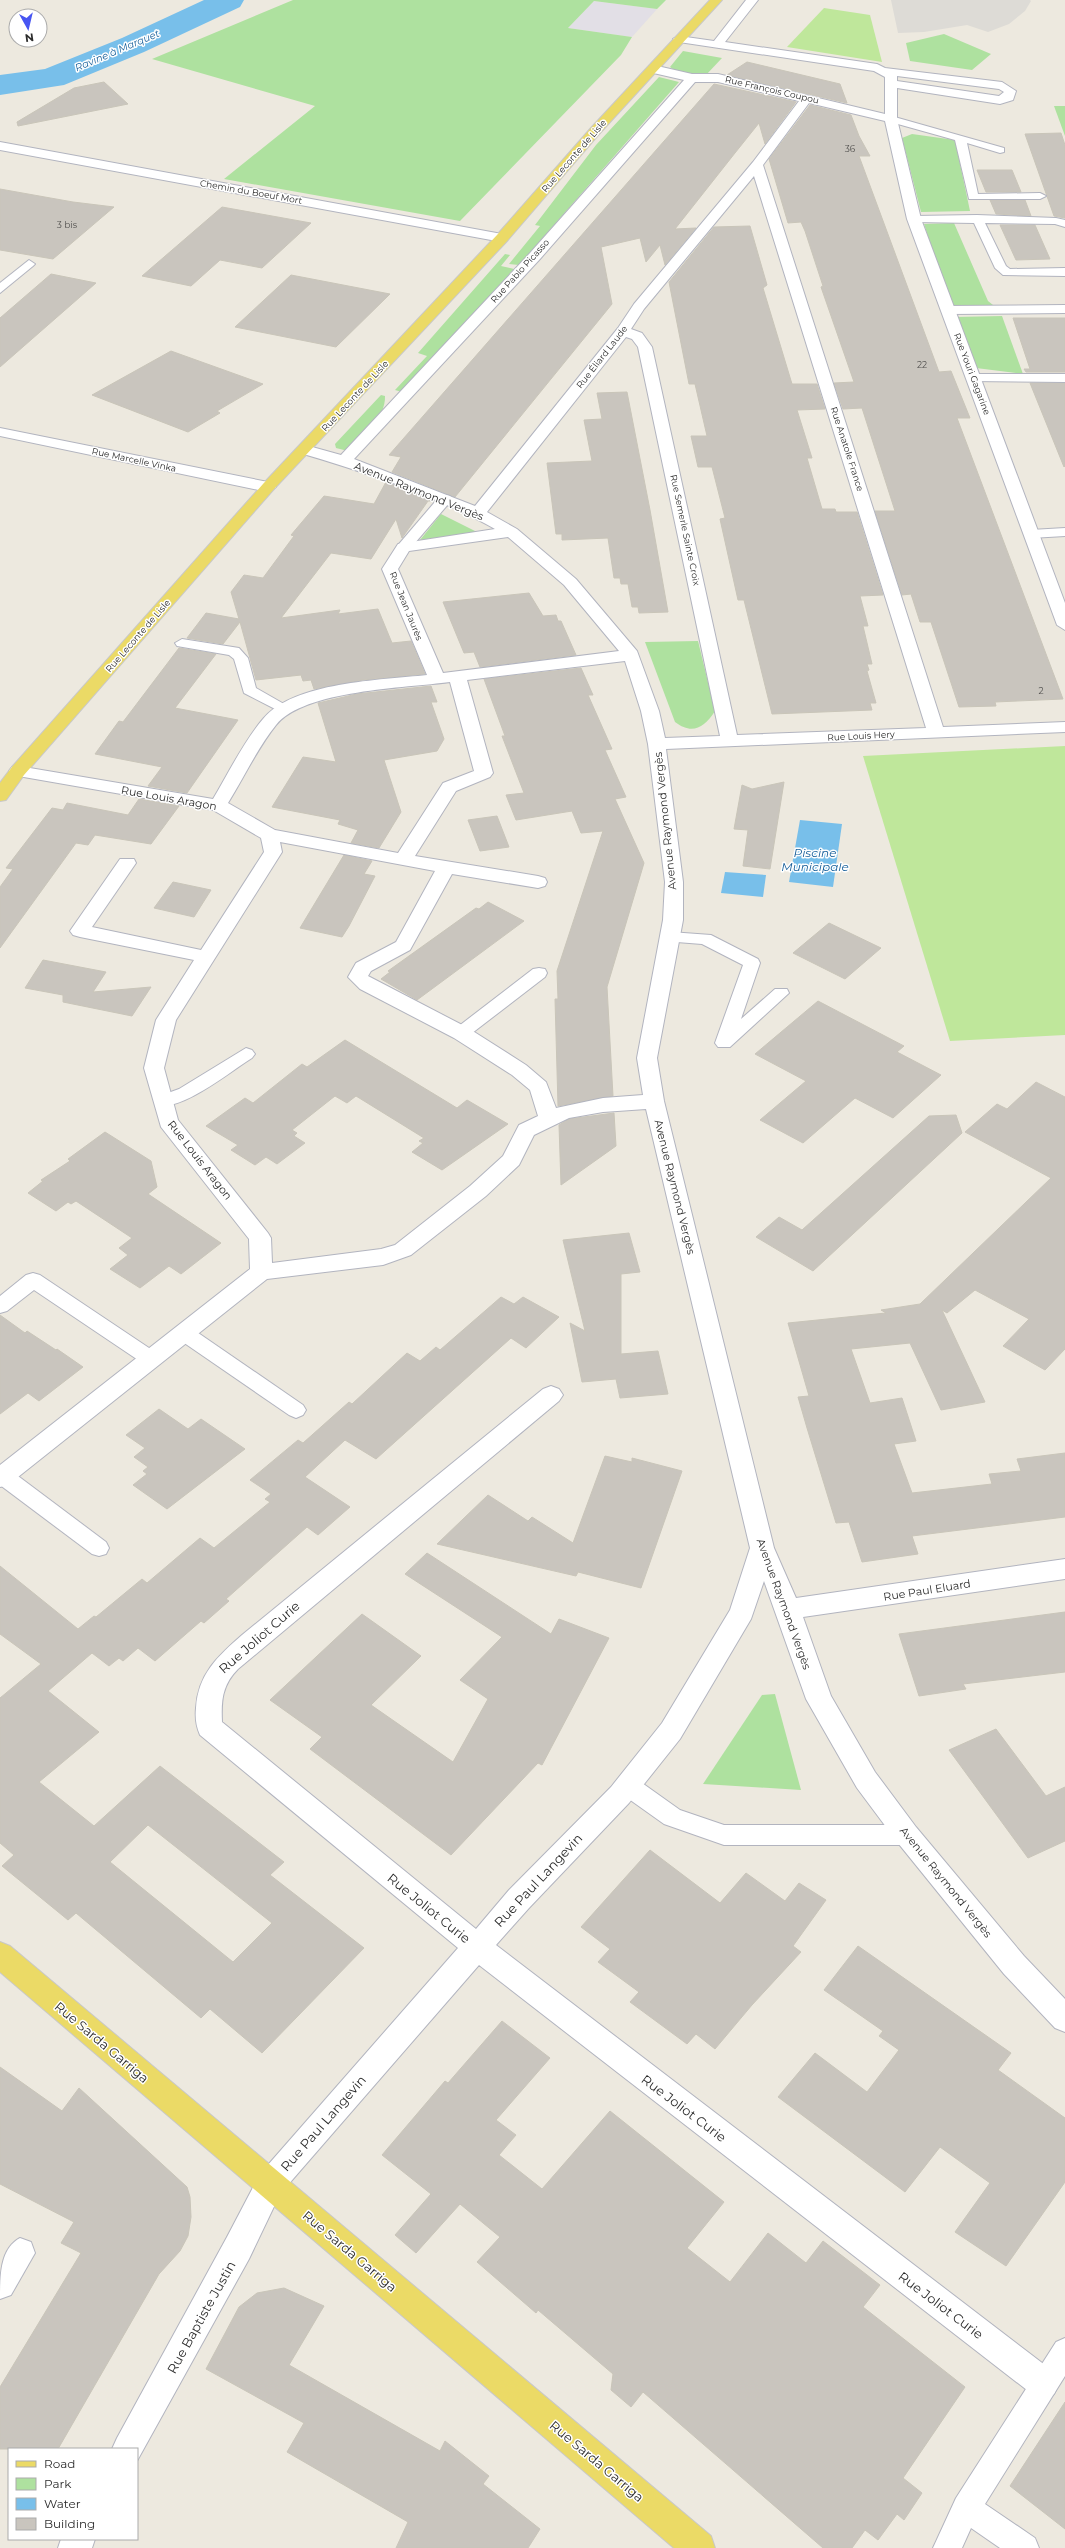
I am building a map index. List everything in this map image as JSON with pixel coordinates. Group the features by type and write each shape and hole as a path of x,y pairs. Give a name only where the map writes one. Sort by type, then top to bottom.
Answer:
{"main road":[{"name":"Rue Leconte de Lisle","path":"0,796 18,771 268,487 305,450 502,238 679,39 716,0"},
{"name":"Rue Sarda Garriga","path":"0,1955 699,2548"}],"street":[{"path":"717,44 752,0"},
{"path":"679,39 886,71 1002,86 1010,91 1009,97 1000,100 891,84 891,75 886,71"},
{"name":"Rue François Coupou","path":"653,69 692,78 718,78 891,119"},
{"name":"Rue Pablo Picasso","path":"344,461 535,256 692,78"},
{"name":"Rue Youri Gagarine","path":"891,84 891,119 914,219 1065,626"},
{"name":"Rue Éliard Laude","path":"478,513 623,331 639,307 757,165 806,98"},
{"name":"Chemin du Boeuf Mort","path":"0,146 502,238"},
{"name":"Rue Anatole France","path":"757,165 936,733"},
{"path":"727,202 750,199 769,204"},
{"name":"Rue Semerle Sainte Croix","path":"623,331 636,336 645,347 730,742"},
{"name":"Rue Marcelle Vinka","path":"0,432 268,487"},
{"name":"Avenue Raymond Vergès","path":"305,450 344,461 445,499 478,513 511,532 570,582 631,655 650,711 657,744 674,882 673,920 647,1058 654,1101 762,1548 788,1609 819,1699 866,1780 907,1835 1014,1965 1065,2019"},
{"path":"404,547 511,532"},
{"name":"Rue Jean Jaurès","path":"404,547 390,569 436,677"},
{"path":"218,805 269,722 284,708 328,692 436,677 631,655"},
{"path":"404,858 449,787 484,773 457,675"},
{"name":"Rue Louis Hery","path":"657,744 1065,727"},
{"name":"Rue Louis Aragon","path":"18,771 218,805 270,835 273,852 208,957 166,1020 154,1068 168,1122 260,1238 261,1272"},
{"path":"270,835 404,858 446,868 538,882"},
{"path":"126,863 80,931 208,957"},
{"path":"446,868 403,946 363,967 358,977 367,985 461,1033 492,1051 539,1087 548,1119"},
{"path":"1,1477 261,1272 383,1257 403,1250 478,1191 512,1160 526,1130 564,1112 603,1105 654,1101"},
{"name":"Rue Joliot Curie","path":"551,1395 251,1642 216,1674 208,1699 209,1727 476,1947 1043,2383"},
{"name":"Rue Paul Langevin","path":"270,2184 476,1947 537,1879 627,1786 671,1731 742,1612 762,1548"},
{"name":"Rue Paul Eluard","path":"788,1609 1065,1569"},
{"name":"Rue Baptiste Justin","path":"129,2448 238,2248 270,2184"},
{"path":"0,2284 20,2253"}],"lane":[{"path":"891,119 1000,150"},
{"path":"960,138 973,197 1040,196"},
{"path":"977,218 1001,268 1007,273 1065,272"},
{"path":"914,219 977,218 1056,221 1065,224"},
{"path":"0,289 29,264"},
{"path":"948,310 1065,309"},
{"path":"974,378 1065,378"},
{"path":"404,547 445,499"},
{"path":"1032,534 1065,532"},
{"path":"182,643 234,651 242,658 249,690 284,708"},
{"path":"670,937 705,939 752,963 724,1043 781,993"},
{"path":"461,1033 539,973"},
{"path":"162,1101 185,1093 246,1054"},
{"path":"0,1306 33,1280 151,1359"},
{"path":"184,1333 296,1410"},
{"path":"1,1477 99,1548"},
{"path":"627,1786 672,1817 724,1835 907,1835"},
{"path":"947,2548 966,2508 1043,2383 1065,2351"},
{"path":"966,2508 1024,2548"}],"shaded area":[{"path":"891,0 1031,1 1025,11 1009,24 988,32 967,25 924,32 898,33"},
{"path":"594,1 657,9 632,37 568,28"}],"green space":[{"path":"293,0 666,0 657,9 594,1 568,28 632,37 621,55 460,221 224,179 315,106 152,59"},
{"path":"824,8 870,15 882,62 787,47"},
{"path":"944,34 991,54 972,70 910,61 906,43"},
{"path":"683,51 722,58 706,75 677,72 670,67"},
{"path":"659,77 679,82 519,265 509,264 540,226 535,225 596,145"},
{"path":"1054,106 1065,106 1065,136"},
{"path":"912,134 955,140 970,211 921,212 902,138"},
{"path":"954,223 988,301 998,309 952,309 924,224"},
{"path":"505,254 510,255 501,266 514,269 402,392 395,390 427,356 418,353"},
{"path":"1002,316 1023,374 976,368 955,317"},
{"path":"381,395 385,396 382,412 372,426 348,451 336,448 335,444"},
{"path":"441,514 477,532 420,540"},
{"path":"698,641 715,711 706,722 697,728 692,729 681,726 675,722 645,642"},
{"path":"1065,746 1065,1035 950,1041 863,756"},
{"path":"775,1694 801,1790 703,1784 762,1695"}],"water":[{"name":"Piscine Municipale","path":"800,820 842,824 833,887 789,882"},
{"path":"725,872 766,875 763,897 721,893"}],"building":[{"path":"747,62 840,84 847,103 727,75"},
{"path":"104,82 128,104 18,126 17,122 74,88"},
{"path":"714,84 796,102 765,144 759,123 675,229 696,228 665,265 660,245 646,262 640,238 601,247 612,304 455,497 392,472 401,457 389,455"},
{"path":"810,105 851,115 859,136 870,156 859,156 939,372 951,371 970,418 957,418 1063,699 995,702 996,706 959,707 931,622 920,622 911,594 902,595 875,511 895,511 862,408 843,409 834,383 854,382 821,287 823,286 805,231 801,222 788,223 769,159"},
{"path":"1061,133 1065,145 1065,218 1054,216 1025,134"},
{"path":"977,170 1012,170 1021,192 986,192"},
{"path":"0,189 73,202 114,207 53,259 0,250"},
{"path":"990,200 1025,200 1031,216 996,214"},
{"path":"222,207 311,223 262,268 220,260 191,286 142,276"},
{"path":"1000,225 1035,225 1050,259 1016,260"},
{"path":"750,226 767,285 763,288 792,384 817,384 825,409 797,410 812,458 807,458 822,509 835,509 836,512 857,512 883,595 860,596 868,626 863,626 872,664 867,664 869,670 867,671 876,703 870,703 872,710 772,714 744,600 738,600 720,519 725,518 712,467 698,467 691,436 707,436 695,384 689,384 669,282 714,227"},
{"path":"51,274 96,283 0,367 0,318"},
{"path":"291,275 390,294 336,347 235,327"},
{"path":"1013,318 1065,318 1065,372 1026,372 1024,369 1030,369"},
{"path":"171,351 263,384 217,411 220,413 188,432 92,395"},
{"path":"1030,383 1065,383 1064,467"},
{"path":"627,392 668,612 639,613 638,607 632,607 628,584 621,584 620,578 614,578 608,538 562,540 562,534 556,534 547,463 592,461 584,420 602,419 597,393"},
{"path":"386,482 434,501 428,501 402,538 396,519 371,559 331,553 281,618 340,610 338,614 378,609 392,643 411,641 425,674 363,680 314,689 311,680 303,681 301,675 256,680 240,622 223,644 187,638 206,613 239,619 231,592 244,575 263,578 294,536 291,535 324,496 374,504"},
{"path":"529,593 543,616 556,615 558,621 561,621 576,655 480,667 474,652 464,653 443,602"},
{"path":"179,648 216,654 175,708 238,720 187,793 148,786 162,767 95,754 119,721 123,722"},
{"path":"581,668 593,695 588,695 612,749 605,750 626,797 615,799 644,863 607,987 613,1096 558,1106 555,999 558,999 557,971 603,831 581,833 572,811 516,820 506,795 524,793 502,736 505,736 484,679"},
{"path":"431,686 437,702 431,702 444,739 437,751 384,760 401,812 379,848 351,843 358,830 338,824 340,820 272,807 303,757 336,762 318,703 357,694"},
{"path":"784,782 770,869 743,866 748,830 734,829 742,785 752,789"},
{"path":"139,799 179,806 151,844 95,835 88,845 76,843 0,948 0,887 13,869 6,868 52,808 63,810 67,803 128,815"},
{"path":"497,816 509,847 480,851 468,820"},
{"path":"344,855 372,861 364,874 375,876 349,926 342,937 300,928"},
{"path":"173,882 211,890 194,917 154,908"},
{"path":"488,902 524,921 417,1000 381,979 390,972 388,971 476,908 479,909"},
{"path":"829,923 881,948 845,979 793,953"},
{"path":"43,960 106,972 93,992 151,987 132,1016 63,1002 63,995 25,988"},
{"path":"818,1001 904,1046 897,1052 941,1075 893,1118 855,1098 803,1143 760,1120 806,1081 755,1054"},
{"path":"345,1040 457,1108 467,1100 508,1124 442,1170 412,1152 423,1143 419,1141 424,1138 356,1096 347,1103 335,1096 292,1130 297,1133 294,1136 305,1143 277,1164 266,1157 255,1165 231,1150 238,1145 206,1126 245,1098 253,1103 302,1064 307,1067"},
{"path":"1036,1082 1065,1097 1065,1349 1045,1370 1003,1346 1029,1319 975,1290 947,1313 942,1310 985,1402 941,1410 910,1343 851,1349 870,1403 902,1398 916,1441 894,1444 912,1493 992,1484 989,1474 1021,1471 1017,1459 1065,1453 1065,1517 912,1536 918,1554 862,1562 849,1522 836,1523 798,1397 809,1396 788,1323 886,1313 881,1310 920,1304 1051,1178 965,1132 997,1104 1007,1109"},
{"path":"614,1113 616,1146 561,1185 559,1125 569,1119"},
{"path":"956,1115 962,1133 813,1271 756,1237 779,1217 802,1230 929,1116"},
{"path":"105,1132 151,1161 157,1187 148,1194 221,1243 181,1274 169,1266 140,1288 110,1269 128,1255 119,1248 132,1238 76,1201 71,1204 68,1202 56,1211 28,1193 43,1181 41,1180 70,1161 68,1159"},
{"path":"629,1233 640,1272 621,1274 621,1354 658,1351 668,1394 620,1398 616,1379 582,1382 570,1323 585,1331 563,1240"},
{"path":"501,1297 514,1304 523,1297 559,1317 526,1348 511,1338 376,1459 345,1440 305,1477 350,1507 318,1535 307,1527 226,1599 229,1601 204,1623 201,1621 155,1661 138,1648 123,1661 119,1658 109,1666 92,1653 48,1691 99,1732 39,1782 94,1826 160,1766 284,1862 270,1875 364,1948 262,2053 210,2009 201,2018 76,1913 68,1920 2,1866 14,1855 0,1843 0,1698 41,1664 0,1634 0,1566 78,1629 94,1616 96,1617 142,1579 147,1583 200,1538 214,1548 270,1502 265,1499 271,1494 250,1480 298,1440 303,1443 349,1402 352,1404 407,1353 420,1361 436,1347 440,1350","holes":["148,1825 272,1923 233,1962 110,1862"]},
{"path":"0,1315 25,1333 27,1331 83,1367 39,1401 28,1393 0,1414"},
{"path":"159,1409 188,1429 201,1419 245,1449 167,1509 133,1485 147,1474 143,1471 148,1467 134,1457 145,1448 126,1435"},
{"path":"605,1456 632,1462 632,1458 682,1471 641,1588 578,1572 576,1576 437,1544 488,1495 528,1521 532,1517 573,1543"},
{"path":"427,1553 551,1634 559,1619 609,1638 542,1765 538,1763 451,1855 310,1749 322,1737 270,1700 362,1614 421,1656 371,1705 453,1762 488,1699 460,1680 502,1637 405,1574"},
{"path":"1065,1612 1065,1672 963,1684 966,1689 919,1696 899,1634"},
{"path":"996,1729 1046,1796 1065,1787 1065,1841 1028,1858 949,1750"},
{"path":"650,1850 720,1903 746,1873 785,1901 799,1883 826,1900 793,1946 801,1952 752,2005 715,2049 696,2034 687,2044 630,2002 639,1992 598,1962 610,1949 581,1927"},
{"path":"858,1946 1011,2053 998,2070 1065,2118 1065,2182 1006,2266 955,2232 990,2183 940,2147 905,2192 778,2097 815,2053 867,2092 899,2050 879,2036 883,2031 824,1990"},
{"path":"502,2021 550,2058 496,2120 516,2135 499,2155 542,2189 610,2111 724,2202 687,2248 730,2282 768,2233 806,2263 823,2241 880,2285 863,2307 965,2387 903,2478 922,2493 904,2520 897,2514 878,2540 865,2530 852,2548 823,2548 643,2392 631,2407 611,2390 613,2374 538,2310 536,2313 477,2262 500,2237 460,2204 416,2253 395,2235 431,2194 382,2155 445,2081 448,2083"},
{"path":"0,2067 62,2111 79,2088 187,2187 190,2197 191,2217 188,2236 180,2251 159,2274 59,2448 0,2449 0,2387 81,2253 61,2243 74,2222 0,2184"},
{"path":"284,2288 324,2306 289,2365 440,2451 445,2441 489,2476 483,2484 540,2529 528,2548 396,2548 408,2522 287,2452 304,2423 206,2369 239,2307 257,2293"},
{"path":"1065,2402 1065,2529 1010,2486"}],"waterway":[{"name":"Ravine à Marquet","path":"0,85 52,78 133,45 229,0"}]}
